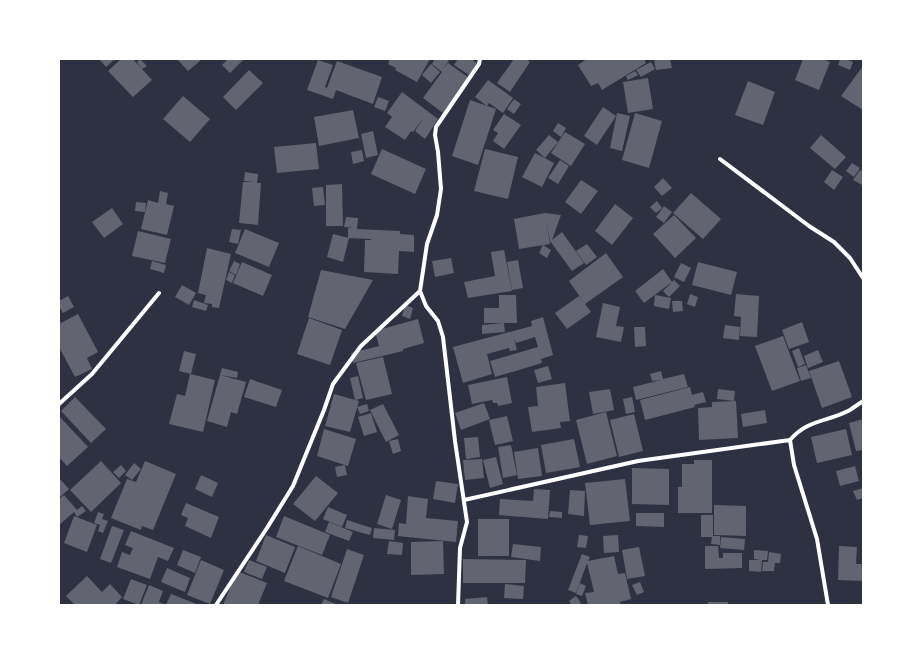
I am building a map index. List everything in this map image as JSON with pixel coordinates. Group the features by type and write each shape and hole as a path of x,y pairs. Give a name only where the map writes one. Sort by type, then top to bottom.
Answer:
{"street":[{"path":"458,605 460,548 467,522 455,441 443,337 438,321 426,306 420,291 427,244 437,215 441,189 435,135 436,127 479,64 480,59"},
{"path":"720,159 809,226 834,242 850,258 863,278"},
{"path":"216,605 293,486 333,384 361,346 420,291"},
{"path":"59,404 92,374 159,293"},
{"path":"464,500 638,461 790,440 805,426 849,410 863,401"},
{"path":"790,440 794,465 817,539 828,605"}],"building":[{"path":"99,59 115,59 106,67"},
{"path":"121,59 133,59 152,80 133,97 108,71"},
{"path":"140,59 147,66 142,69 137,62"},
{"path":"177,59 202,59 188,71"},
{"path":"228,59 243,60 230,73 222,65"},
{"path":"390,59 401,59 396,68 388,64"},
{"path":"401,59 430,59 417,82 395,70"},
{"path":"435,59 450,59 443,69 448,63 469,78 443,113 423,98 442,72 432,64"},
{"path":"458,59 471,59 477,63 469,75 454,65"},
{"path":"514,59 526,59 530,62 510,92 497,83"},
{"path":"587,59 644,59 646,63 602,90 598,83 591,86 578,65"},
{"path":"670,59 672,68 656,70 654,60"},
{"path":"803,59 823,59 830,62 819,90 795,80"},
{"path":"840,59 846,59 853,62 850,70 838,65"},
{"path":"318,60 333,65 325,87 327,88 337,61 382,77 373,104 336,90 333,99 307,90"},
{"path":"651,62 655,69 641,77 636,70"},
{"path":"431,64 440,72 431,83 422,75"},
{"path":"863,66 863,110 841,96"},
{"path":"249,70 263,83 236,110 223,97"},
{"path":"635,71 638,75 628,80 626,76"},
{"path":"648,78 653,109 628,113 623,82"},
{"path":"488,80 513,98 503,113 489,103 487,106 475,97"},
{"path":"748,81 775,92 763,125 735,115"},
{"path":"402,92 438,119 425,139 415,131 424,117 405,140 385,127 392,117 387,113"},
{"path":"183,96 210,119 190,142 163,119"},
{"path":"378,97 389,101 385,111 374,107"},
{"path":"514,99 521,104 514,114 507,109"},
{"path":"470,100 496,109 478,165 452,156"},
{"path":"603,107 616,116 597,145 584,136"},
{"path":"353,110 359,138 319,146 314,117"},
{"path":"617,113 630,116 622,151 610,148"},
{"path":"635,113 662,121 649,168 622,160"},
{"path":"504,114 521,125 504,149 493,141 498,133 493,130"},
{"path":"558,123 566,128 561,137 553,131"},
{"path":"373,131 378,155 366,158 361,134"},
{"path":"565,132 585,144 571,166 551,153"},
{"path":"549,135 558,142 545,158 536,150"},
{"path":"821,135 846,157 835,169 810,148"},
{"path":"316,143 319,169 277,173 274,147"},
{"path":"382,149 426,169 415,194 371,174"},
{"path":"485,149 518,157 508,199 474,191"},
{"path":"362,150 364,161 353,164 351,152"},
{"path":"535,153 554,163 542,187 522,177"},
{"path":"560,160 569,166 558,184 548,178"},
{"path":"852,163 860,168 854,177 846,171"},
{"path":"832,170 843,177 834,190 824,182"},
{"path":"860,170 863,172 862,185 853,180"},
{"path":"245,172 258,174 257,183 261,183 258,225 239,223 243,182 254,182 244,181"},
{"path":"663,178 672,188 662,196 654,187"},
{"path":"581,180 598,191 581,214 565,202"},
{"path":"342,184 343,226 326,226 326,185"},
{"path":"323,187 325,205 314,206 312,188"},
{"path":"160,191 168,193 166,204 174,206 167,235 141,229 148,200 158,203"},
{"path":"691,193 721,219 703,239 673,213"},
{"path":"657,201 662,208 656,213 650,207"},
{"path":"136,202 146,203 145,212 135,211"},
{"path":"615,204 633,218 612,245 595,231"},
{"path":"664,206 672,212 664,223 656,217"},
{"path":"112,208 123,224 104,238 92,222"},
{"path":"545,213 561,215 552,240 562,232 584,263 572,271 550,241 546,220 550,244 519,249 514,219"},
{"path":"674,215 696,238 675,258 653,234"},
{"path":"346,217 358,218 357,229 400,231 400,234 414,235 414,252 399,251 398,274 364,272 365,240 371,239 348,238 348,228 354,228 344,227"},
{"path":"232,229 241,230 238,244 229,242"},
{"path":"245,229 279,243 269,267 235,253"},
{"path":"138,231 171,239 165,263 132,256"},
{"path":"333,234 349,238 343,262 327,257"},
{"path":"587,244 597,257 586,265 576,251"},
{"path":"543,245 551,250 547,258 539,253"},
{"path":"207,248 231,254 219,308 212,307 212,304 204,303 206,295 198,293"},
{"path":"504,250 512,291 468,298 464,282 495,276 491,252"},
{"path":"606,253 623,277 585,304 569,281"},
{"path":"451,258 454,273 435,277 432,261"},
{"path":"518,260 523,288 512,290 507,262"},
{"path":"152,261 166,265 164,273 150,269"},
{"path":"234,261 240,264 236,275 229,271"},
{"path":"242,262 272,275 263,296 233,283"},
{"path":"698,262 737,272 731,295 692,285"},
{"path":"681,263 691,268 684,282 674,277"},
{"path":"663,269 672,282 644,303 635,291"},
{"path":"321,270 373,280 345,329 308,317"},
{"path":"229,272 235,275 232,283 226,280"},
{"path":"674,280 680,286 669,297 663,291"},
{"path":"182,285 196,293 189,305 175,297"},
{"path":"690,294 698,297 695,307 687,304"},
{"path":"736,294 759,296 757,337 740,336 741,317 734,316"},
{"path":"499,295 516,295 517,323 484,323 484,308 499,308"},
{"path":"655,295 671,298 669,309 654,306"},
{"path":"68,296 74,307 63,313 59,306 59,301"},
{"path":"579,296 591,312 567,329 555,313"},
{"path":"194,300 208,305 206,311 192,307"},
{"path":"672,301 682,301 683,311 673,312"},
{"path":"603,303 620,307 616,326 624,327 621,342 596,337"},
{"path":"405,305 413,308 410,319 402,316"},
{"path":"78,314 98,352 87,358 92,369 75,377 59,347 59,324"},
{"path":"543,317 553,355 541,359 542,363 495,377 490,361 538,347 535,337 516,343 514,338 517,350 510,351 509,348 487,354 492,374 463,383 453,347 532,326 531,321"},
{"path":"309,318 342,330 330,365 297,354"},
{"path":"418,319 424,343 403,349 403,351 353,363 351,353 379,346 375,331"},
{"path":"802,322 809,342 789,349 782,330"},
{"path":"504,323 505,332 482,334 482,325"},
{"path":"725,325 740,327 739,340 723,338"},
{"path":"634,327 645,327 646,346 635,347"},
{"path":"783,336 800,381 772,391 755,346"},
{"path":"799,348 805,364 798,367 792,351"},
{"path":"818,350 823,362 808,368 804,356"},
{"path":"184,351 196,354 191,374 179,371"},
{"path":"383,357 392,394 366,400 356,363"},
{"path":"839,361 852,397 822,408 809,371"},
{"path":"806,365 811,378 801,381 797,368"},
{"path":"548,366 552,379 538,383 534,370"},
{"path":"222,368 238,372 237,378 220,375"},
{"path":"661,371 663,379 684,374 688,387 636,400 633,387 661,380 652,381 650,374"},
{"path":"190,374 215,380 203,432 169,424 177,394 185,396"},
{"path":"220,375 246,382 237,414 231,412 227,427 207,421"},
{"path":"358,376 363,398 355,400 350,378"},
{"path":"507,377 512,403 498,406 497,403 493,403 492,400 472,404 468,385"},
{"path":"250,379 282,390 276,407 244,397"},
{"path":"565,383 570,421 560,422 561,428 532,432 528,407 538,406 536,387"},
{"path":"690,387 692,395 703,392 706,402 694,405 695,407 645,420 640,400"},
{"path":"610,389 614,410 593,414 589,392"},
{"path":"718,389 735,391 734,401 717,399"},
{"path":"334,394 359,401 350,432 325,426"},
{"path":"75,397 106,429 91,443 61,411"},
{"path":"632,397 635,412 626,414 623,399"},
{"path":"736,401 738,438 699,440 698,408 712,407 712,402"},
{"path":"484,403 490,419 461,430 455,413"},
{"path":"367,404 369,411 360,414 357,407"},
{"path":"383,404 399,435 386,442 370,410"},
{"path":"765,410 767,423 743,427 741,414"},
{"path":"606,412 617,456 587,464 576,420"},
{"path":"371,413 377,432 364,436 358,417"},
{"path":"634,414 643,451 619,457 610,420"},
{"path":"59,416 88,447 67,466 59,457"},
{"path":"507,416 513,441 495,445 489,420"},
{"path":"863,419 863,450 856,451 849,423"},
{"path":"324,429 356,439 348,466 317,456"},
{"path":"846,429 852,455 817,463 811,437"},
{"path":"478,437 480,457 466,459 464,438"},
{"path":"398,439 401,451 393,454 389,441"},
{"path":"574,439 580,467 546,473 541,445"},
{"path":"511,445 517,475 503,478 498,447"},
{"path":"538,448 542,476 518,479 514,452"},
{"path":"496,457 503,484 490,488 483,460"},
{"path":"482,459 484,478 465,480 463,460"},
{"path":"694,460 712,460 712,513 678,513 678,487 682,487 682,464 694,464"},
{"path":"101,461 121,483 91,512 70,490"},
{"path":"145,461 176,474 153,530 142,526 141,530 111,518 127,479 136,482"},
{"path":"134,463 141,469 132,480 125,475"},
{"path":"121,465 126,471 119,478 113,472"},
{"path":"345,465 347,475 337,477 335,467"},
{"path":"855,466 859,481 840,486 836,471"},
{"path":"632,468 669,469 669,505 632,504"},
{"path":"201,475 218,483 212,497 195,489"},
{"path":"316,476 338,493 315,521 293,504"},
{"path":"59,478 69,489 59,498"},
{"path":"625,479 630,521 590,525 585,483"},
{"path":"436,481 458,484 455,503 433,499"},
{"path":"863,488 863,498 857,500 853,491"},
{"path":"534,489 550,490 548,519 499,515 500,499 533,501"},
{"path":"570,490 585,491 584,516 568,514"},
{"path":"64,495 77,510 82,506 86,511 77,517 74,512 59,525 59,499"},
{"path":"386,495 401,500 392,529 377,524"},
{"path":"408,496 428,499 426,518 458,521 456,542 398,536 399,523 406,524"},
{"path":"186,503 219,517 211,538 185,526 188,518 181,515"},
{"path":"714,505 746,506 746,536 714,535"},
{"path":"328,507 347,515 342,527 323,519"},
{"path":"550,511 562,512 562,518 549,517"},
{"path":"98,512 104,514 102,519 108,521 103,533 98,531 100,525 94,523"},
{"path":"636,513 664,513 664,527 636,526"},
{"path":"701,515 713,515 713,536 720,536 720,545 711,544 712,537 701,537"},
{"path":"74,516 97,525 87,552 64,543"},
{"path":"284,516 330,535 322,555 276,537"},
{"path":"478,519 509,519 509,556 478,556"},
{"path":"347,520 372,528 370,535 345,528"},
{"path":"329,522 353,532 349,541 325,532"},
{"path":"112,526 124,530 111,563 100,559"},
{"path":"374,528 395,530 394,540 373,538"},
{"path":"131,531 174,548 168,561 158,557 150,579 117,567 122,552 130,555 133,548 125,545"},
{"path":"266,535 295,547 285,573 256,561"},
{"path":"579,535 588,536 586,548 577,547"},
{"path":"618,535 619,552 604,553 603,536"},
{"path":"721,537 745,539 744,550 720,548"},
{"path":"389,541 403,543 402,555 387,554"},
{"path":"443,541 444,574 411,575 411,542"},
{"path":"513,544 541,547 540,561 511,557"},
{"path":"298,546 341,564 328,598 284,581"},
{"path":"705,546 718,546 719,558 723,558 723,553 742,553 742,568 705,569"},
{"path":"839,546 857,547 856,564 863,564 863,581 838,580"},
{"path":"639,547 645,576 627,579 622,550"},
{"path":"347,549 364,555 348,603 331,597"},
{"path":"183,550 201,557 195,573 177,565"},
{"path":"754,550 768,551 767,560 762,560 761,572 749,571 749,560 760,560 754,559"},
{"path":"769,552 781,554 780,563 775,563 774,571 762,571 763,562 768,562"},
{"path":"582,554 590,557 588,561 614,556 618,574 625,573 631,599 620,602 621,605 588,605 585,593 594,592 587,563 576,593 568,590"},
{"path":"463,559 526,560 525,583 463,583"},
{"path":"201,560 224,570 210,604 187,595"},
{"path":"249,560 267,567 262,579 244,572"},
{"path":"167,568 190,578 185,592 161,582"},
{"path":"237,571 267,583 258,605 223,605"},
{"path":"87,576 102,592 110,584 122,597 115,605 75,605 66,596"},
{"path":"131,579 147,585 139,605 123,599"},
{"path":"640,582 644,592 637,595 632,585"},
{"path":"580,583 586,586 582,596 576,594"},
{"path":"505,584 524,586 523,599 504,598"},
{"path":"149,585 163,591 159,602 166,605 141,605"},
{"path":"171,594 199,605 166,605"},
{"path":"576,596 581,603 578,605 572,605 569,601"},
{"path":"487,597 488,605 465,605 465,599"},
{"path":"324,599 338,605 321,605"},
{"path":"708,602 728,602 728,605 708,605"}]}
